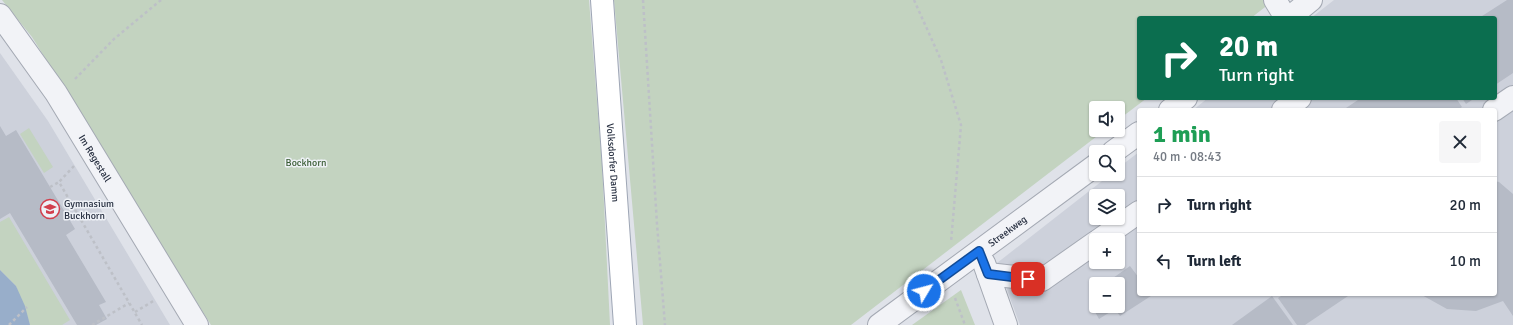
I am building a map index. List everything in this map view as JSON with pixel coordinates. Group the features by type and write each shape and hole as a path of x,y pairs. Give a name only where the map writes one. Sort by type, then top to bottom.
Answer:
{"main road":[{"name":"Volksdorfer Damm","path":"602,0 625,325"}],"street":[{"path":"1275,0 1285,16"},
{"path":"1291,16 1311,0"},
{"name":"Im Regestall","path":"0,14 56,93 91,148 197,325"},
{"path":"1497,108 1513,97"},
{"path":"1173,108 1183,100"},
{"path":"1286,108 1297,100"},
{"path":"1123,145 1137,134"},
{"name":"Streekweg","path":"879,325 1089,170"},
{"path":"1109,233 1137,213"},
{"path":"988,274 1042,280 1089,247"},
{"path":"979,251 1006,325"}],"path":[{"path":"56,93 81,73 114,39 161,0"},
{"path":"643,0 665,325"},
{"path":"914,0 941,60 961,125 954,214 947,274"},
{"path":"50,187 59,182 91,148"},
{"path":"59,182 142,325"},
{"path":"135,312 158,297"},
{"path":"92,325 129,303"},
{"path":"9,325 27,307"}],"shaded area":[{"path":"1334,0 1513,0 1513,325 1020,325 997,263 1089,191 1089,225 1125,225 1125,189 1092,189 1102,181 1125,181 1125,163 1137,154 1137,296 1497,296 1497,108 1196,108 1206,100 1497,100 1497,16 1314,16"},
{"name":"Gymnasium Buckhorn","path":"0,53 48,121 170,325 0,325"}],"green space":[{"name":"Bockhorn","path":"2,0 589,0 602,164 610,325 211,325 32,37"},
{"path":"614,0 1266,0 1269,4 1254,16 1137,16 1137,100 1144,100 1125,115 1125,101 1089,101 1089,137 1096,137 851,325 643,325"},
{"path":"29,128 53,167 44,173 20,134"},
{"path":"9,217 70,320 62,325 30,325 16,286 0,270 0,222"},
{"path":"961,290 975,325 912,325"}],"water":[{"path":"0,270 16,286 25,306 30,325 0,325"}],"building":[{"path":"1507,0 1513,0 1513,73 1497,84 1497,16 1482,16"},
{"path":"1358,100 1457,100 1462,107 1460,108 1346,108"},
{"path":"1463,100 1472,100 1466,104"},
{"path":"0,126 6,136 16,130 75,229 66,235 106,302 99,305 107,319 96,325 77,325 10,213 0,219"},
{"path":"1497,182 1499,182 1513,194 1513,316 1503,301 1476,311 1447,309 1424,296 1497,296"},
{"path":"1130,266 1137,275 1137,296 1151,296 1125,313 1125,277 1114,277"},
{"path":"1272,296 1293,325 1232,325"},
{"path":"1281,296 1348,296 1305,325 1297,325 1278,298"},
{"path":"1096,313 1109,313 1099,319"},
{"path":"1118,313 1125,313 1120,316"}],"place":[{"name":"Gymnasium Buckhorn","path":"50,209"}],"route":[{"path":"924,291 979,251 988,274 1028,279"}]}
